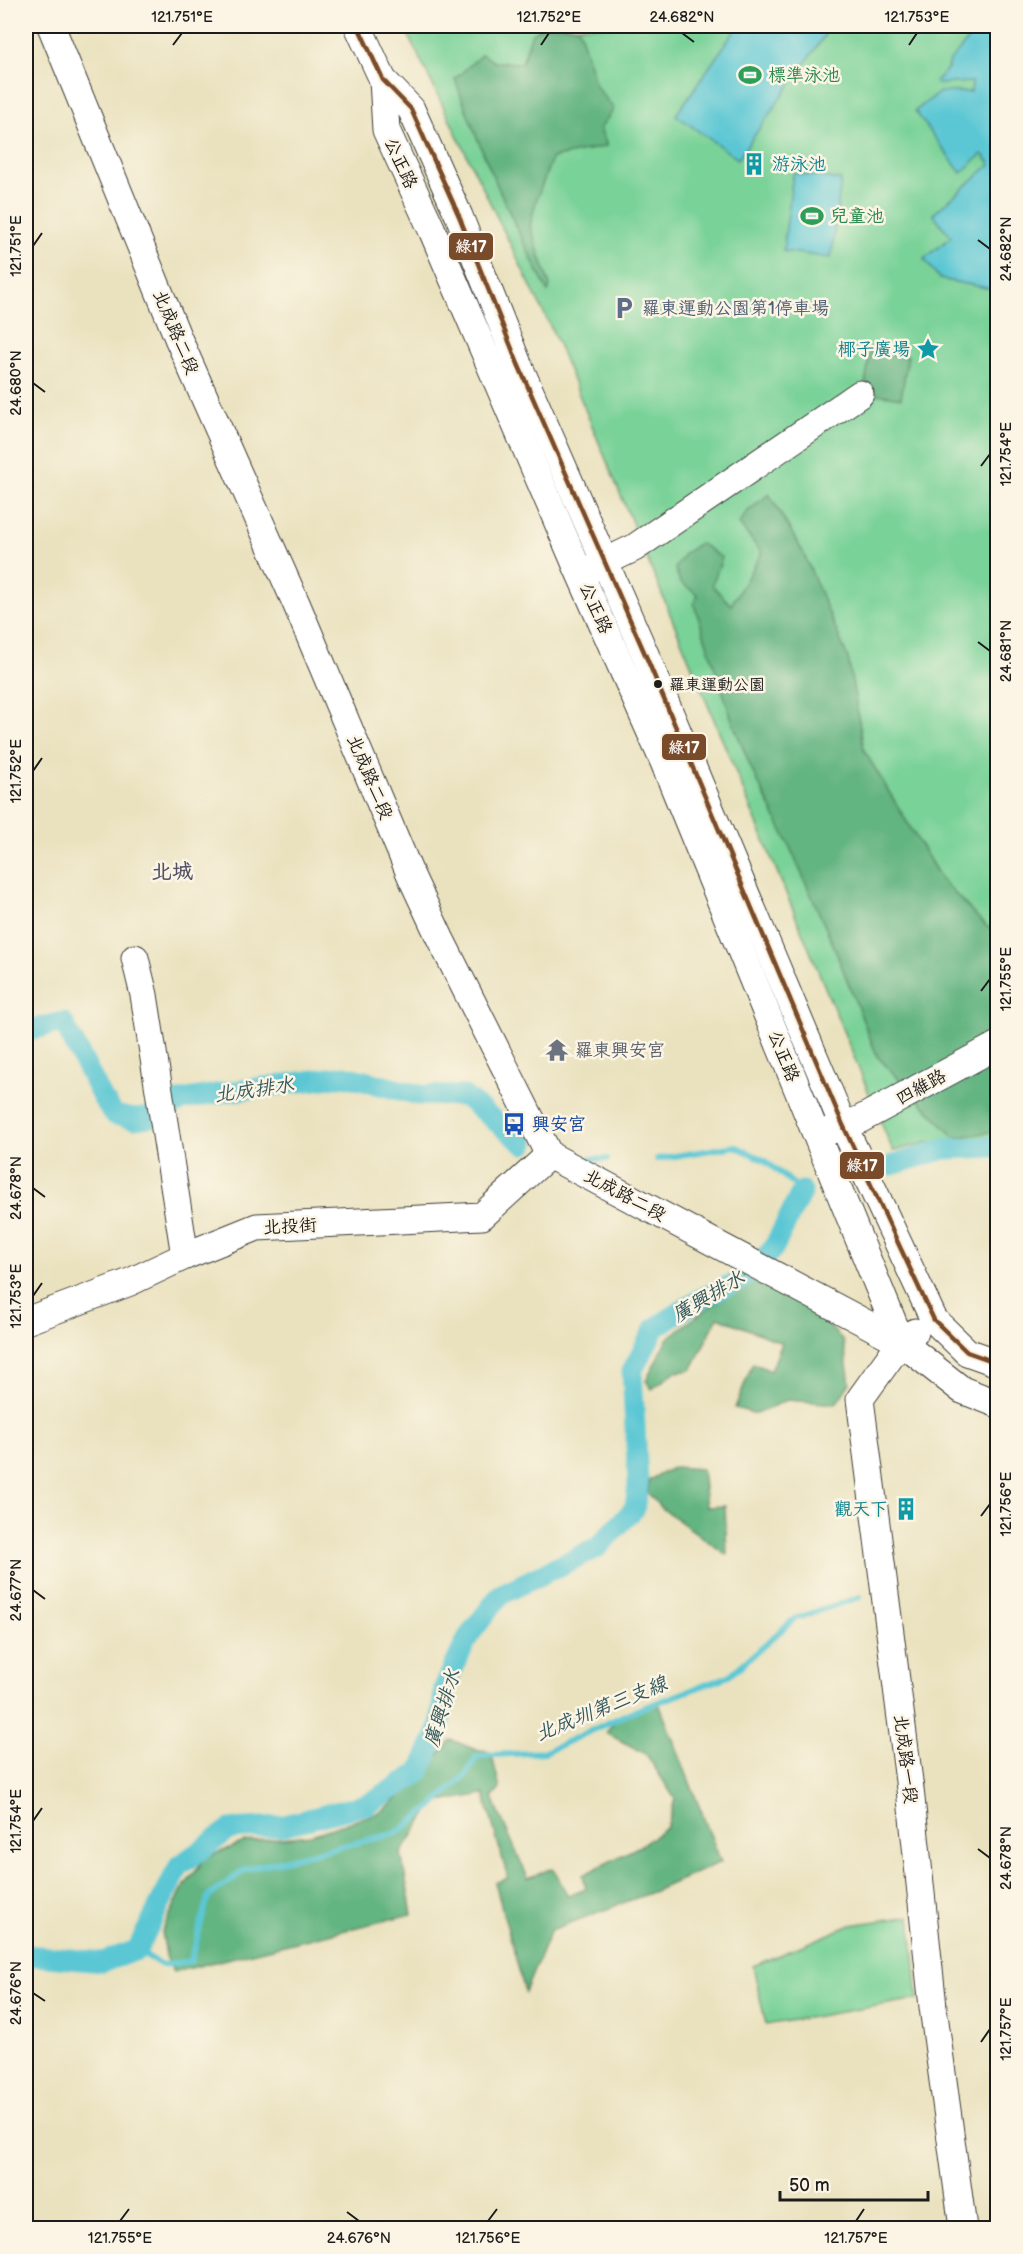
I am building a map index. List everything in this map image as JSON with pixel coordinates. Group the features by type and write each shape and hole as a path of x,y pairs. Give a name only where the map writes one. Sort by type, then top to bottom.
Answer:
{"street":[{"name":"北成路二段","path":"51,26 178,338 296,603 411,876 549,1155 902,1342"},
{"name":"公正路","path":"358,26 383,80 411,109 459,216 518,364 663,760 902,1342 962,1390 998,1404"},
{"path":"592,568 634,548 860,394"},
{"name":"公正路","path":"592,568 654,675 843,1125 934,1320 967,1352 998,1362"},
{"path":"135,958 144,995 185,1256"},
{"name":"四維路","path":"843,1125 861,1119 998,1045"},
{"path":"816,1136 843,1125"},
{"name":"北投街","path":"26,1321 130,1282 185,1256 257,1227 482,1216 549,1155"},
{"name":"北成路一段","path":"934,1320 902,1342 861,1399 910,1789 933,2007 963,2229"}],"green space":[{"name":"羅東運動公園","path":"404,26 997,26 997,1139 949,1145 929,1142 893,1151 553,332"},
{"path":"544,26 579,28 596,86 614,109 600,128 607,146 552,158 536,201 530,226 550,286 548,292 498,187 455,79 482,54 494,62 522,63 532,33"},
{"path":"870,351 908,356 901,398 864,392"},
{"path":"769,494 803,552 848,658 864,750 941,879 986,926 997,932 997,1131 955,1138 877,1056 832,942 788,843 751,768 733,723 694,604 698,595 680,582 675,568 684,554 700,543 722,558 712,585 731,605 762,553 739,524 746,513"},
{"path":"756,1281 810,1307 843,1340 850,1383 836,1404 787,1400 756,1414 735,1408 753,1363 771,1371 782,1343 718,1317 691,1370 675,1372 652,1389 646,1381 667,1339 706,1309"},
{"path":"674,1467 702,1469 706,1507 725,1506 727,1555 660,1507 648,1493 649,1480"},
{"path":"658,1701 721,1862 655,1891 551,1930 525,1992 495,1883 508,1878 484,1794 434,1803 401,1853 412,1914 173,1972 166,1956 162,1931 183,1888 205,1858 244,1842 311,1835 381,1812 413,1786 451,1740 479,1751 491,1752 500,1789 492,1797 528,1878 553,1868 568,1896 586,1889 583,1875 642,1845 667,1827 675,1799 646,1754 606,1733 616,1719"},
{"path":"910,1916 918,1999 766,2025 753,1966 851,1925"}],"water":[{"name":"標準泳池","path":"738,26 812,26 825,35 738,159 676,115"},
{"path":"953,26 997,26 997,290 940,279 924,259 951,237 933,214 991,164 982,154 961,173 915,111 940,92 971,92 972,82 938,84 935,82 968,40"},
{"name":"兒童池","path":"793,173 841,180 831,258 783,251"}],"waterway":[{"name":"北成排水","path":"26,1031 63,1022 103,1099 115,1115 134,1119 151,1117 182,1100 345,1076 419,1095 464,1096 524,1144"},
{"name":"北成排水","path":"657,1159 735,1146 764,1160 802,1191"},
{"path":"892,1165 945,1149 998,1147"},
{"name":"北成排水","path":"581,1159 607,1159"},
{"name":"廣興排水","path":"26,1955 103,1962 137,1950 179,1866 230,1829 281,1826 368,1804 419,1773 440,1727 444,1688 468,1637 500,1595 598,1547 635,1508 638,1483 632,1371 655,1328 700,1299 741,1280 773,1249 802,1191"},
{"name":"北成圳第三支線","path":"137,1950 162,1965 191,1961 208,1897 246,1869 397,1833 430,1808 466,1775 477,1756 545,1752 629,1713 729,1676 794,1619 860,1597"}],"transit line":[{"name":"綠17","path":"358,26 383,80 411,109 459,216 518,364 645,654 843,1125 934,1320 967,1352 998,1363"}],"place":[{"name":"標準泳池","path":"750,75"},
{"name":"游泳池","path":"754,164"},
{"name":"兒童池","path":"812,216"},
{"name":"羅東運動公園第1停車場","path":"624,308"},
{"name":"椰子廣場","path":"928,349"},
{"name":"羅東運動公園","path":"658,684"},
{"name":"羅東興安宮","path":"557,1050"},
{"name":"興安宮","path":"514,1124"},
{"name":"觀天下","path":"906,1509"}],"district":[{"name":"北城","path":"172,871"}]}
